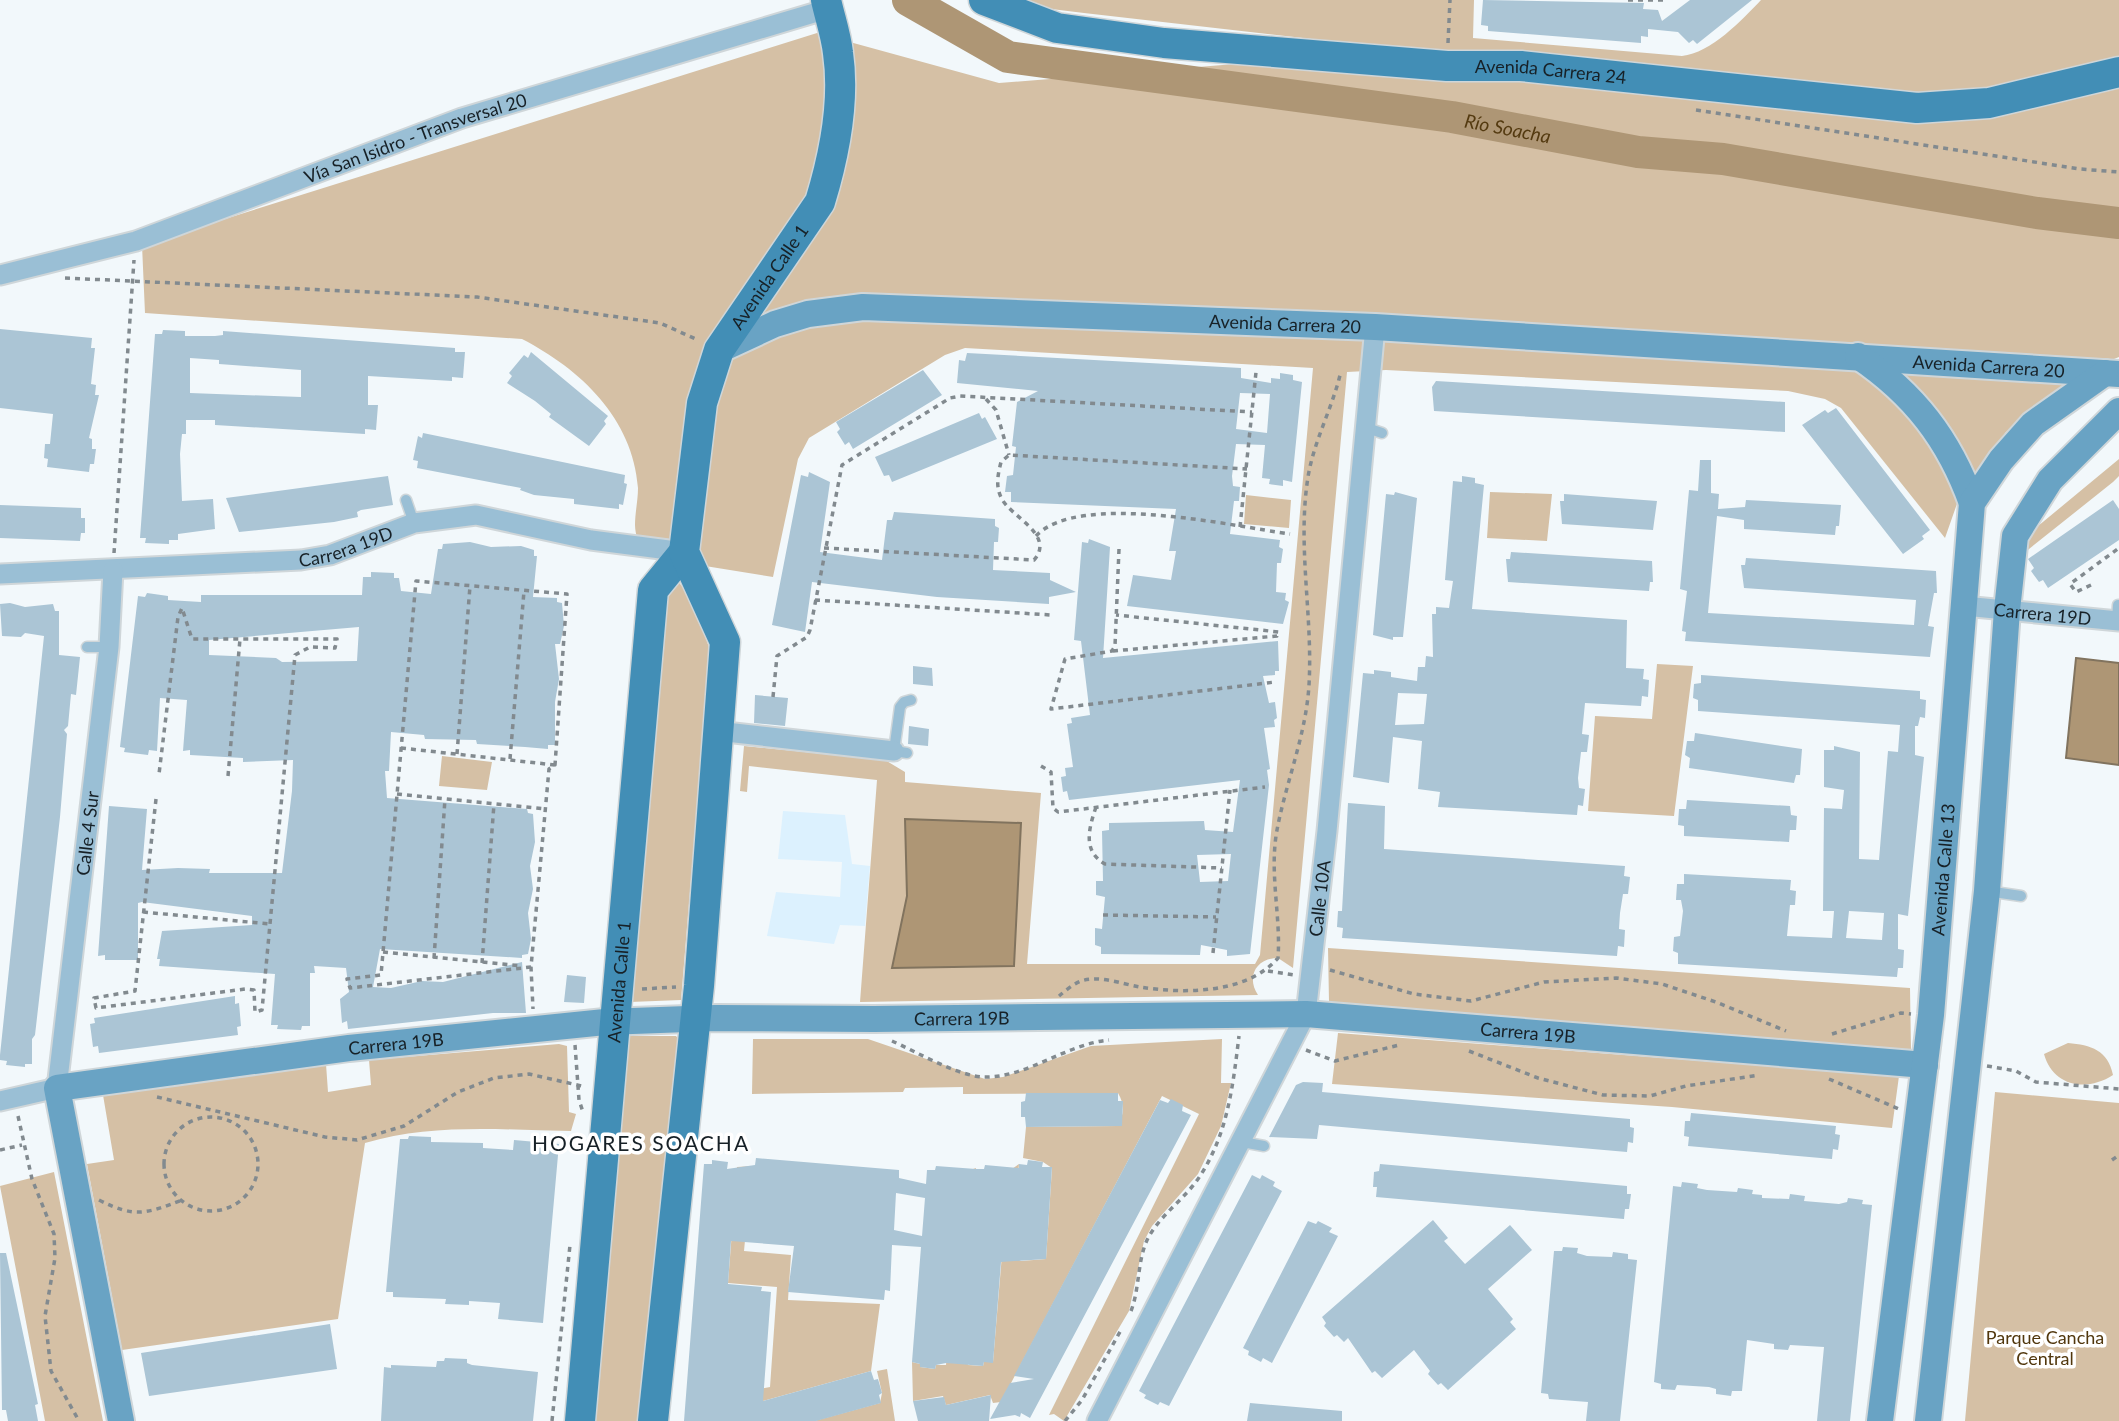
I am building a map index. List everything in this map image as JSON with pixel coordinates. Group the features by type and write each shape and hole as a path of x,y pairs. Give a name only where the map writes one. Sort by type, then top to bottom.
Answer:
{"main road":[{"name":"Avenida Carrera 24","path":"984,0 1057,28 1164,43 1447,66 1521,66 1828,99 1948,108 1989,103 2119,72"},
{"name":"Avenida Calle 1","path":"580,1421 653,590 684,552 702,403 719,350 820,202 828,176 840,97 838,53 827,5"},
{"path":"653,1421 699,986 725,642 684,552"}],"street":[{"name":"Vía San Isidro - Transversal 20","path":"2,274 136,241 462,118 827,5"},
{"name":"Avenida Carrera 20","path":"719,350 775,324 808,314 863,307 1375,327 2112,374"},
{"name":"Calle 10A","path":"1097,1421 1293,1045 1306,1014 1375,431 1375,327"},
{"name":"Avenida Carrera 20","path":"1858,356 1900,388 1929,419 1947,445 1972,503"},
{"name":"Avenida Calle 13","path":"1880,1421 1931,1015 1972,503 2001,460 2033,424 2112,374"},
{"path":"1928,1421 1987,891 2007,610 2015,536 2050,480 2088,445 2119,411"},
{"path":"2088,445 2119,427"},
{"name":"Carrera 19D","path":"0,574 319,558 414,523 476,515 579,538 684,552"},
{"name":"Calle 4 Sur","path":"113,570 97,794 57,1088 121,1421"},
{"name":"Carrera 19D","path":"1964,606 2118,615"},
{"path":"717,732 796,735 901,752"},
{"name":"Carrera 19B","path":"7,1100 57,1088 538,1022 695,1018 1306,1014 1925,1065"}],"lane":[{"path":"406,499 414,523"},
{"path":"87,647 108,647"},
{"path":"901,752 900,707 911,700"},
{"path":"1987,891 2021,896"},
{"path":"1242,1142 1264,1146"}],"path":[{"path":"1447,66 1450,0"},
{"path":"1628,0 1664,0"},
{"path":"1829,130 2080,169 2119,172"},
{"path":"113,570 136,241"},
{"path":"55,277 133,283 477,297 660,323 719,350"},
{"path":"1037,1017 1066,990 1082,981 1100,979 1168,990 1199,989 1247,981 1266,971 1278,958 1273,875 1277,831 1309,689 1311,636 1306,599 1304,516 1308,476 1316,444 1335,398 1341,371"},
{"path":"1240,527 1256,372"},
{"path":"773,697 777,656 807,637 842,466 950,398 1252,412"},
{"path":"985,398 996,410 1009,455"},
{"path":"824,548 1034,560 1039,551 1036,536 1002,501 998,489 1001,462 1009,455 1247,469"},
{"path":"1036,536 1045,526 1079,514 1136,514 1290,534"},
{"path":"2091,585 2076,592 2070,584 2119,548"},
{"path":"1112,651 1115,646 1119,549"},
{"path":"531,967 350,988 347,979 381,975 416,581 567,594 555,765"},
{"path":"457,754 470,586"},
{"path":"510,759 524,591"},
{"path":"815,600 1051,615"},
{"path":"156,799 135,991 94,998 96,1009 245,989 254,990 255,1012 262,1010 295,655 310,647 335,648 337,639 192,639 182,608 178,617 159,774"},
{"path":"1116,615 1279,632 1277,636 1112,651 1065,659 1051,709 1275,682"},
{"path":"228,776 240,639"},
{"path":"401,748 555,765"},
{"path":"538,1022 531,967 549,769 555,765"},
{"path":"1041,766 1051,772 1053,808 1058,812 1265,787"},
{"path":"1213,953 1230,790"},
{"path":"397,794 547,809"},
{"path":"435,958 445,799"},
{"path":"482,962 494,804"},
{"path":"1096,807 1089,843 1092,854 1105,864 1222,868"},
{"path":"143,912 270,924"},
{"path":"1103,915 1217,917"},
{"path":"383,952 531,967"},
{"path":"1266,971 1290,977 1314,964 1345,976 1414,994 1471,1001 1544,982 1616,978 1662,984 1716,1002 1795,1034"},
{"path":"619,990 699,986"},
{"path":"1822,1034 1836,1034 1901,1013 1931,1015"},
{"path":"1227,1034 1251,1034"},
{"path":"1130,1314 1136,1298 1146,1242 1154,1227 1200,1176 1223,1128 1231,1103 1240,1034"},
{"path":"885,1038 967,1074 984,1077 1008,1073 1089,1041 1112,1039"},
{"path":"569,1039 577,1047 579,1100 583,1112"},
{"path":"1293,1045 1335,1061 1409,1044"},
{"path":"1460,1047 1538,1078 1603,1095 1650,1096 1686,1086 1763,1074"},
{"path":"1967,1065 1999,1066 2036,1082 2119,1089"},
{"path":"148,1095 343,1140 367,1138 404,1126 458,1092 494,1078 529,1074 596,1090"},
{"path":"1818,1075 1897,1109 1920,1115"},
{"path":"7,1100 54,1234 55,1258 45,1316 51,1371 79,1421"},
{"path":"93,1197 122,1212 146,1214 182,1200 202,1210 218,1210 234,1205 246,1194 254,1181 258,1165 249,1137 239,1126 225,1119 196,1119 172,1136 163,1165 166,1180 182,1200"},
{"path":"0,1150 23,1144"},
{"path":"2112,1160 2119,1155"},
{"path":"552,1421 571,1233"},
{"path":"1065,1421 1082,1400 1124,1326"}],"shaded area":[{"path":"2076,658 2119,663 2119,765 2066,758"},
{"path":"783,811 845,815 852,864 870,866 865,926 840,925 834,944 767,936 776,892 840,897 842,862 778,859"},
{"path":"905,819 1021,823 1014,966 892,968 907,896"}],"green space":[{"path":"1022,0 1474,0 1473,38 1682,56 1693,54 1715,42 1761,0 2119,0 2119,357 2082,372 2006,432 1959,498 1945,538 1841,408 1825,399 1788,391 1386,370 1347,372 1293,968 1278,958 1264,961 1253,975 1258,995 860,1002 877,780 749,766 747,792 740,791 744,746 885,760 905,772 905,782 1041,793 1027,964 1255,964 1260,955 1313,368 965,348 945,355 809,438 798,459 773,577 643,556 635,529 638,488 626,439 600,398 583,381 564,365 522,339 145,313 142,245 817,33 999,83 1408,50 1035,7"},
{"path":"2119,459 2119,476 2113,482 2024,553 2026,536"},
{"path":"1490,492 1552,494 1547,541 1487,538"},
{"path":"1246,495 1291,500 1289,528 1244,524"},
{"path":"676,579 691,597 710,650 681,1000 630,1002 667,580"},
{"path":"1657,664 1693,666 1674,816 1588,811 1595,716 1652,719"},
{"path":"442,756 492,762 487,790 439,786"},
{"path":"1328,948 1910,988 1911,1050 1329,1002"},
{"path":"1338,1033 1899,1076 1892,1128 1672,1107 1332,1084"},
{"path":"629,1036 676,1036 681,1042 643,1421 589,1421 624,1044"},
{"path":"753,1039 868,1039 985,1079 1003,1077 1091,1046 1222,1039 1221,1083 1231,1083 1221,1126 1198,1174 1152,1226 1144,1241 1129,1311 1064,1421 1054,1414 1049,1415 1199,1114 1162,1096 1001,1402 993,1403 990,1395 946,1405 943,1396 913,1401 912,1362 920,1364 920,1367 935,1369 936,1365 946,1365 961,1173 976,1168 960,1360 967,1361 968,1365 983,1366 984,1362 993,1362 1009,1171 1019,1164 1012,1256 1021,1261 1046,1259 1052,1168 1043,1162 1023,1158 1026,1127 1118,1126 1123,1110 1120,1097 1118,1093 963,1094 963,1087 905,1088 903,1092 752,1094"},
{"path":"2068,1043 2091,1047 2103,1054 2113,1075 2093,1084 2082,1085 2063,1080 2048,1065 2044,1054"},
{"path":"559,1044 567,1046 569,1112 576,1114 571,1131 441,1130 365,1143 338,1319 122,1350 87,1164 114,1160 103,1095 326,1064 328,1092 371,1085 369,1060"},
{"name":"Parque Cancha Central","path":"1995,1092 2119,1103 2119,1421 1965,1421"},
{"path":"752,1166 744,1251 791,1255 788,1300 880,1304 871,1371 734,1409 717,1421 719,1396 770,1387 777,1287 728,1283 737,1167"},
{"path":"54,1172 103,1421 45,1421 0,1186"},
{"path":"887,1369 895,1421 814,1421 880,1403 882,1393 877,1371"}],"building":[{"path":"1483,0 1644,3 1643,9 1658,10 1662,21 1690,0 1752,0 1697,44 1693,40 1689,43 1678,32 1648,29 1648,37 1641,36 1641,43 1488,31 1488,26 1481,25"},
{"path":"0,329 92,338 91,348 95,348 91,384 96,385 95,395 99,395 89,438 92,439 92,449 96,449 94,464 90,464 89,472 47,467 48,459 44,458 45,444 50,444 53,414 0,408"},
{"path":"163,330 185,331 185,336 215,336 223,335 223,331 455,348 455,352 465,352 463,378 452,377 452,381 368,376 368,405 378,405 376,430 365,429 365,434 215,425 215,420 186,420 186,434 182,434 180,454 182,501 213,499 215,529 178,534 178,540 169,540 169,544 145,543 146,538 140,538 155,334 162,334","holes":["190,358 219,360 219,364 301,370 301,397 190,393"]},
{"path":"531,352 608,416 604,421 606,424 589,446 549,417 551,414 535,401 507,383 512,376 509,373 524,355 528,358"},
{"path":"967,353 1241,368 1241,378 1271,383 1271,378 1280,379 1280,373 1293,375 1293,380 1302,382 1292,482 1283,480 1283,486 1269,484 1270,479 1262,478 1265,445 1236,444 1232,476 1233,486 1240,487 1239,501 1234,501 1230,534 1280,540 1279,547 1283,549 1281,563 1277,563 1276,592 1286,593 1285,600 1289,602 1283,624 1127,606 1133,575 1171,580 1176,551 1169,551 1176,509 1011,502 1011,492 1005,492 1007,476 1013,475 1016,447 1012,446 1017,402 1038,391 957,383 959,360 965,361","holes":["1240,393 1270,394 1267,433 1236,429"]},
{"path":"923,370 942,395 853,449 849,442 845,445 837,432 840,429 836,422"},
{"path":"1436,381 1785,402 1785,432 1434,411 1432,387"},
{"path":"1836,408 1930,530 1922,536 1924,539 1903,554 1802,425 1825,410 1828,413"},
{"path":"979,413 982,419 985,417 997,439 892,482 889,475 884,476 875,457"},
{"path":"423,433 625,475 624,483 627,484 623,505 619,504 619,509 574,504 574,499 534,495 520,490 521,488 417,468 418,461 413,460 418,436 422,438"},
{"path":"1700,460 1711,460 1711,493 1719,494 1718,509 1745,507 1746,500 1841,505 1839,526 1836,526 1835,535 1744,529 1744,520 1717,516 1708,613 1914,625 1916,600 1744,588 1741,565 1745,565 1746,558 1936,571 1937,593 1934,593 1928,626 1934,627 1930,657 1685,641 1686,632 1682,631 1687,591 1680,589 1689,490 1698,491"},
{"path":"809,472 830,482 820,552 882,560 887,520 892,520 894,512 995,519 995,526 999,528 998,542 994,542 993,570 1050,573 1050,580 1076,592 1049,597 1049,604 937,597 812,582 805,632 772,625 801,475 808,477"},
{"path":"388,476 393,505 361,510 357,512 358,517 334,522 239,532 226,498"},
{"path":"1462,476 1475,478 1475,483 1484,485 1472,609 1627,620 1626,668 1644,669 1643,679 1649,680 1648,697 1642,696 1641,706 1585,703 1582,734 1589,735 1587,752 1581,752 1579,788 1585,789 1583,806 1578,805 1577,815 1438,807 1440,792 1418,789 1422,741 1393,737 1389,783 1353,777 1363,673 1374,674 1374,670 1391,672 1391,677 1417,681 1418,667 1425,667 1426,656 1433,657 1432,614 1436,614 1436,607 1449,608 1453,581 1445,580 1453,481 1462,482","holes":["1398,693 1427,694 1424,724 1395,725"]},
{"path":"1395,492 1417,498 1403,637 1393,637 1393,640 1373,635 1386,494 1394,495"},
{"path":"1564,494 1657,501 1653,530 1562,524 1560,501 1564,501"},
{"path":"2113,500 2119,509 2119,540 2048,588 2043,580 2039,582 2031,571 2034,568 2028,559"},
{"path":"0,505 81,508 81,518 85,518 85,533 81,533 80,541 0,538"},
{"path":"1089,539 1110,547 1103,658 1278,641 1279,671 1275,671 1275,675 1263,676 1269,703 1275,702 1277,718 1274,720 1275,727 1264,728 1270,769 1267,770 1269,785 1250,954 1227,956 1227,950 1201,945 1200,955 1101,954 1101,947 1095,945 1095,928 1102,929 1105,897 1096,895 1096,881 1103,881 1102,831 1109,830 1109,823 1204,821 1205,830 1233,832 1240,780 1069,800 1067,791 1063,792 1061,777 1066,776 1065,768 1073,767 1067,724 1072,723 1071,718 1090,715 1081,641 1074,640 1082,542 1088,543","holes":["1231,854 1228,881 1200,882 1197,855"]},
{"path":"470,542 491,547 521,546 534,550 534,556 537,556 533,597 557,598 557,602 562,603 564,626 560,644 555,644 559,679 555,702 555,745 548,745 548,749 477,744 476,740 425,739 424,735 391,732 389,771 385,771 387,798 527,809 528,813 533,814 535,842 530,866 533,889 528,913 531,939 528,954 522,955 522,958 380,949 373,987 391,988 422,981 443,982 522,962 526,1013 493,1013 348,1029 347,1021 342,1023 340,999 349,992 346,968 314,966 315,973 310,973 310,1026 302,1026 301,1030 277,1029 278,1025 271,1025 275,974 159,966 160,959 157,959 162,931 252,925 252,916 138,903 138,960 105,960 105,955 98,956 109,806 147,809 142,870 178,868 210,869 209,873 282,873 292,791 293,760 243,762 243,758 190,755 190,750 183,751 187,700 160,698 157,751 149,750 148,755 124,752 125,748 120,747 138,596 145,597 147,593 168,596 168,600 201,602 201,595 362,595 363,577 371,577 371,572 394,573 394,578 399,578 401,591 431,594 438,549 442,549 443,544","holes":["359,627 357,661 282,662 276,658 209,655 209,640"]},
{"path":"1511,552 1652,561 1653,582 1650,582 1649,591 1508,582 1506,559 1510,559"},
{"path":"10,603 25,607 53,604 55,611 59,611 59,655 80,657 76,695 71,694 68,726 64,730 67,734 60,817 35,1035 32,1039 32,1064 25,1064 25,1067 6,1065 7,1061 0,1060 0,1055 44,636 25,633 21,637 2,636 0,604"},
{"path":"913,666 932,668 933,686 913,684"},
{"path":"1701,675 1920,691 1920,699 1926,700 1925,718 1920,717 1918,726 1915,726 1915,755 1924,757 1908,916 1898,914 1898,949 1904,950 1903,968 1898,968 1897,977 1678,964 1678,953 1673,951 1674,937 1680,936 1683,911 1681,900 1676,900 1677,884 1684,884 1684,874 1791,880 1790,890 1796,891 1795,905 1790,905 1787,936 1832,938 1834,911 1823,911 1824,808 1842,809 1844,790 1824,787 1824,750 1834,750 1834,746 1860,752 1859,859 1879,860 1888,751 1898,752 1900,725 1698,711 1698,700 1693,698 1694,684 1701,683","holes":["1849,911 1884,913 1882,940 1846,938"]},
{"path":"755,695 788,698 785,726 754,723"},
{"path":"909,726 929,729 928,746 908,744"},
{"path":"1695,733 1802,749 1800,775 1796,775 1794,783 1689,768 1690,758 1685,755 1687,741 1694,741"},
{"path":"1687,800 1790,806 1791,815 1797,816 1796,830 1790,830 1789,842 1684,836 1684,826 1678,825 1679,809 1686,809"},
{"path":"1348,803 1385,806 1384,849 1625,866 1624,876 1630,877 1628,894 1623,894 1619,929 1625,930 1624,947 1618,946 1617,956 1342,938 1343,928 1337,927 1338,911 1342,911"},
{"path":"567,975 586,977 584,1003 564,1002"},
{"path":"235,996 235,1004 239,1003 241,1026 237,1027 238,1035 99,1053 98,1046 93,1047 90,1024 95,1023 94,1018"},
{"path":"1303,1082 1323,1083 1322,1092 1630,1119 1630,1127 1634,1128 1633,1143 1628,1142 1627,1152 1319,1125 1317,1139 1269,1137 1296,1085"},
{"path":"1026,1093 1118,1093 1118,1101 1123,1101 1122,1126 1026,1127 1025,1117 1021,1117 1021,1102 1025,1101"},
{"path":"1171,1099 1183,1105 1182,1111 1191,1115 1030,1418 1021,1413 1020,1417 1015,1415 990,1419 1010,1383 1034,1379 1014,1376 1160,1100 1168,1103"},
{"path":"1691,1113 1836,1126 1835,1134 1840,1135 1838,1150 1833,1149 1832,1159 1688,1146 1689,1137 1684,1136 1685,1121 1690,1121"},
{"path":"409,1136 431,1137 431,1142 483,1143 483,1148 513,1150 514,1140 559,1144 543,1323 498,1319 500,1303 469,1301 469,1305 445,1304 446,1299 393,1297 393,1292 386,1292 400,1139 408,1139"},
{"path":"756,1158 899,1170 899,1178 926,1184 927,1170 935,1170 936,1166 984,1169 985,1165 1019,1168 1019,1164 1027,1165 1028,1160 1043,1162 1042,1167 1052,1167 1046,1259 1001,1262 993,1363 984,1362 983,1366 946,1363 936,1365 935,1369 920,1367 920,1364 912,1362 921,1247 892,1245 890,1291 885,1290 884,1300 788,1292 794,1246 731,1241 728,1284 762,1287 761,1291 771,1292 763,1401 871,1371 874,1380 878,1379 882,1393 879,1395 881,1403 816,1421 684,1421 704,1164 712,1164 712,1160 728,1162 727,1169 755,1165","holes":["896,1193 925,1198 922,1236 894,1230"]},
{"path":"1380,1164 1627,1186 1627,1194 1631,1194 1629,1209 1625,1209 1624,1219 1376,1197 1377,1187 1373,1187 1374,1172 1379,1171"},
{"path":"1252,1175 1260,1179 1262,1175 1275,1182 1273,1186 1282,1191 1169,1406 1160,1402 1158,1405 1144,1398 1146,1395 1139,1391"},
{"path":"1682,1182 1698,1184 1697,1188 1707,1190 1753,1190 1752,1194 1762,1195 1762,1198 1789,1199 1790,1194 1805,1196 1804,1201 1839,1204 1847,1202 1848,1198 1863,1200 1862,1204 1872,1205 1850,1421 1817,1421 1824,1347 1790,1345 1788,1350 1774,1349 1774,1344 1747,1340 1742,1391 1732,1391 1731,1396 1716,1394 1716,1389 1709,1387 1677,1385 1675,1390 1661,1389 1661,1384 1654,1382 1673,1186 1681,1187"},
{"path":"1433,1220 1448,1238 1444,1241 1465,1264 1510,1225 1532,1250 1488,1289 1513,1319 1510,1322 1516,1329 1448,1390 1441,1383 1438,1385 1428,1374 1430,1371 1414,1350 1382,1378 1375,1371 1372,1373 1348,1338 1344,1342 1337,1335 1334,1337 1324,1326 1326,1323 1322,1317"},
{"path":"1308,1221 1316,1224 1318,1221 1332,1228 1329,1232 1338,1236 1272,1363 1263,1358 1261,1362 1248,1355 1249,1351 1243,1348"},
{"path":"1563,1247 1578,1248 1577,1253 1587,1256 1612,1257 1613,1252 1628,1254 1628,1259 1637,1260 1620,1421 1586,1421 1588,1402 1549,1399 1548,1394 1541,1393 1554,1251 1562,1251"},
{"path":"0,1253 6,1253 38,1404 35,1405 38,1421 8,1421 6,1410 2,1410"},
{"path":"330,1324 337,1369 149,1396 141,1353"},
{"path":"445,1358 467,1359 467,1363 472,1365 538,1372 533,1421 381,1421 384,1367 436,1367 437,1361 444,1361"},
{"path":"991,1395 989,1421 918,1421 913,1401 944,1397 946,1405"},
{"path":"1250,1403 1342,1411 1342,1421 1247,1421"}],"waterway":[{"name":"Río Soacha","path":"908,0 1008,57 1452,117 1638,152 1723,159 2037,213 2119,223"}],"district":[{"name":"HOGARES SOACHA","path":"641,1142"}]}
